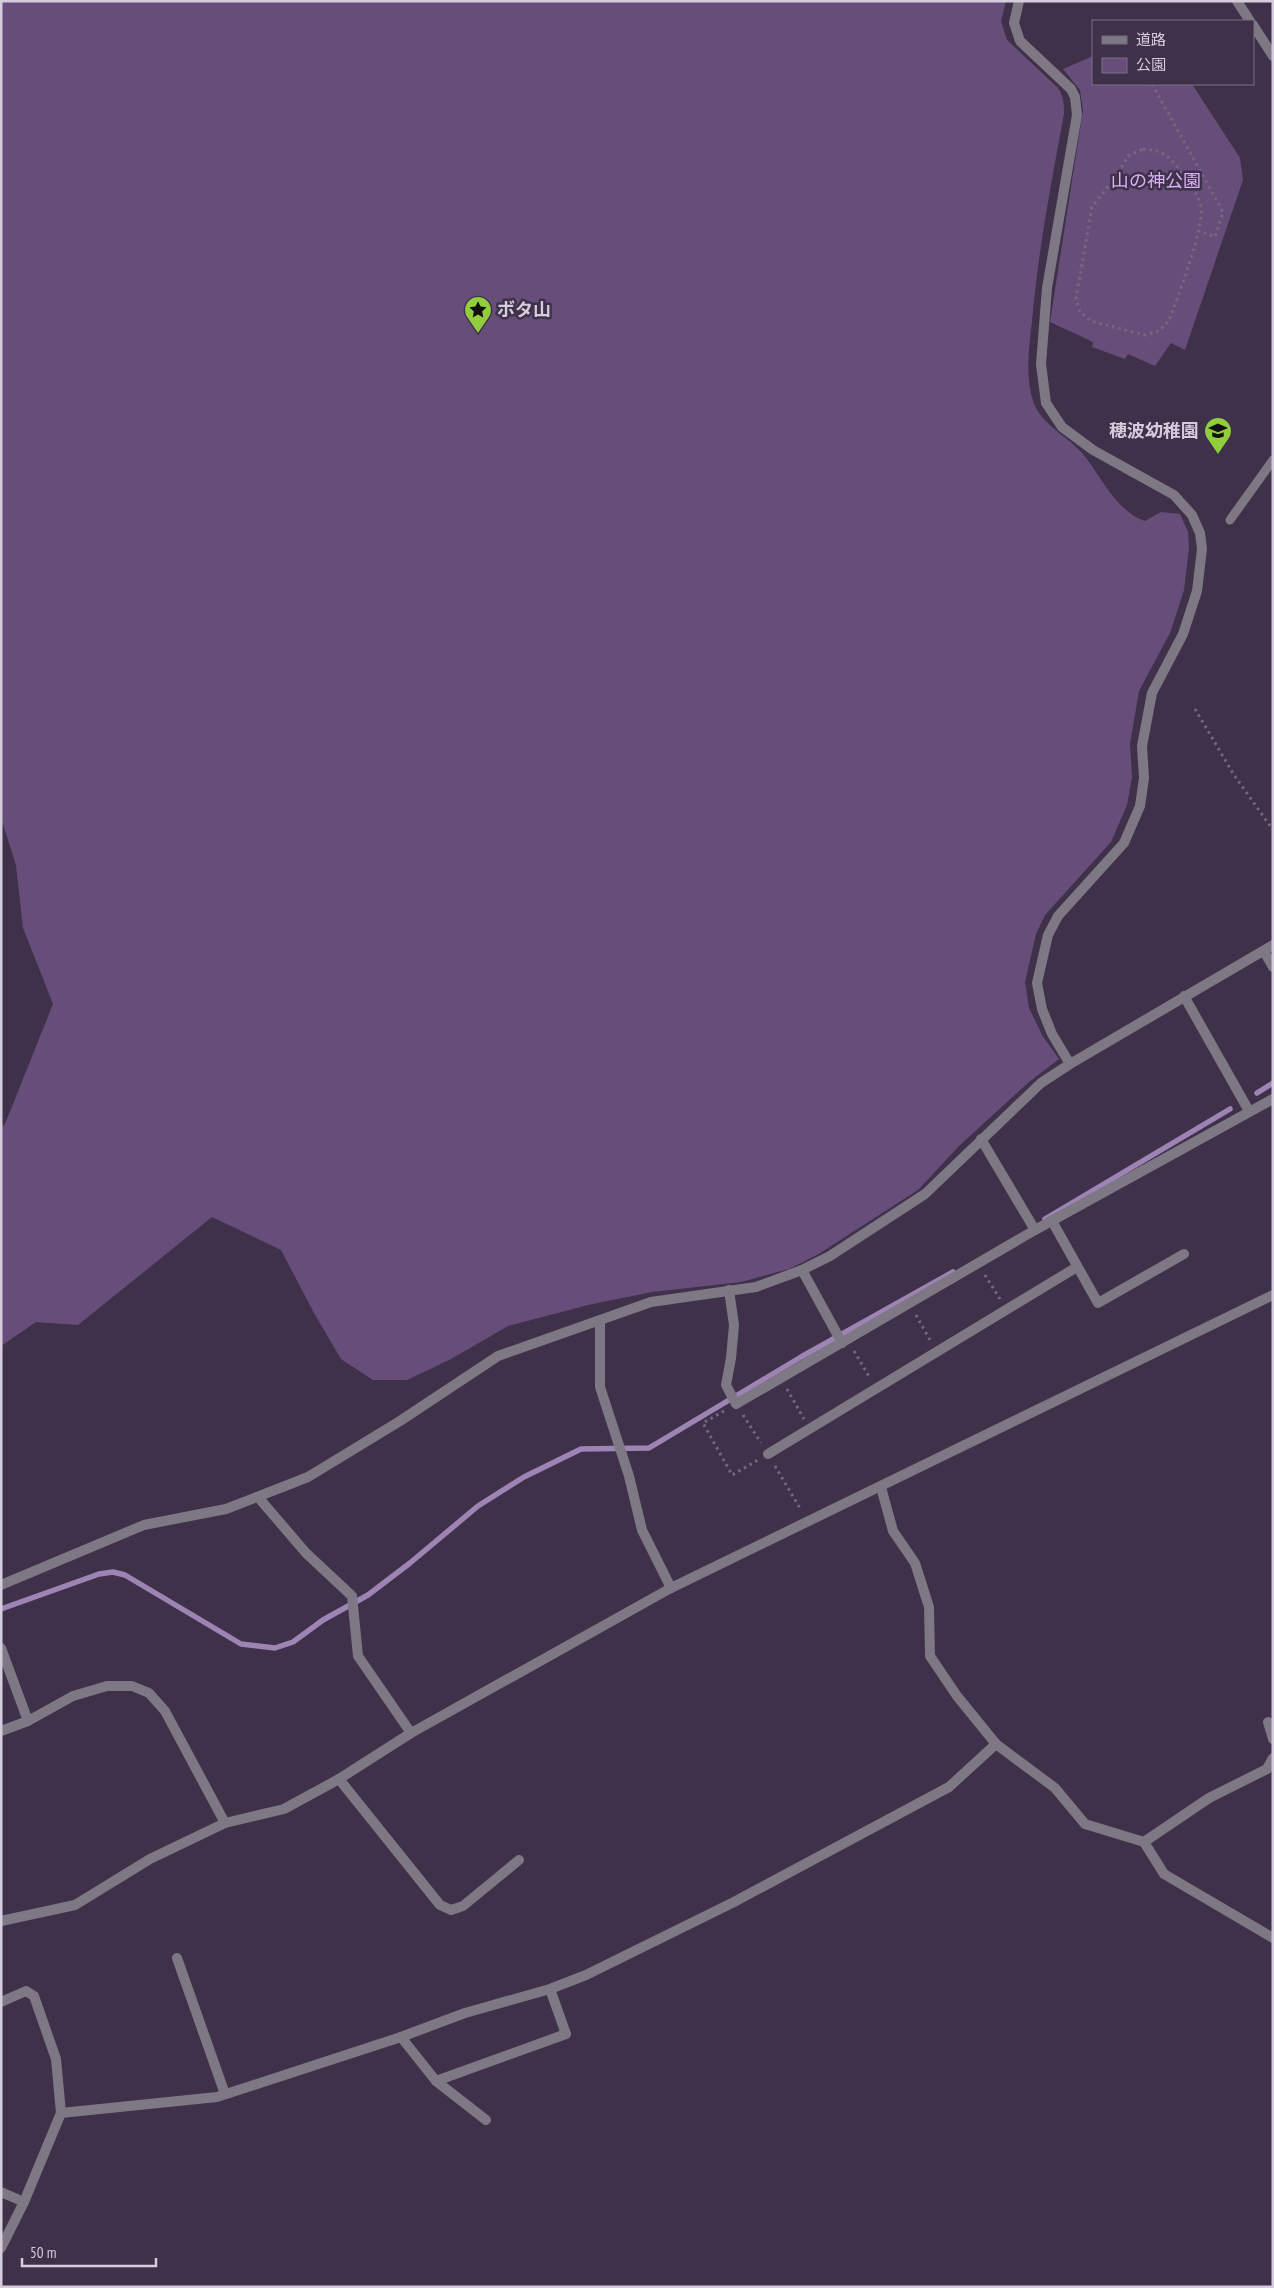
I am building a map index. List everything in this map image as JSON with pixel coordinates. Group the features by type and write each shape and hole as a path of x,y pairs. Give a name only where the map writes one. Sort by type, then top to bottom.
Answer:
{"street":[{"path":"1020,1 1014,23 1020,41 1071,89 1077,105 1048,288 1041,364 1046,402 1062,426 1092,450 1174,495 1192,515 1200,533 1202,549 1197,591 1183,634 1152,693 1142,746 1144,778 1140,806 1124,843 1058,916 1048,935 1037,983 1042,1009 1052,1034 1070,1064"},
{"path":"1238,1 1249,20"},
{"path":"1254,27 1273,56"},
{"path":"1,1585 144,1525 226,1509 308,1477 400,1421 498,1356 600,1322 651,1302 756,1287 802,1270 830,1256 925,1194 1041,1083 1273,944"},
{"path":"1264,951 1273,967"},
{"path":"1184,996 1249,1111"},
{"path":"729,1290 734,1325 726,1386 736,1404 978,1264 1033,1226 1052,1221 1273,1099"},
{"path":"981,1139 1033,1226"},
{"path":"1052,1221 1098,1303 1184,1254"},
{"path":"768,1454 1077,1267"},
{"path":"802,1270 835,1331 845,1341"},
{"path":"1,1921 75,1905 150,1859 224,1824 284,1809 340,1779 411,1733 671,1588 1273,1295"},
{"path":"600,1322 600,1387 620,1448 642,1530 671,1588"},
{"path":"881,1487 893,1531 916,1563 929,1607 930,1656 958,1696 996,1744 1055,1788 1085,1824 1144,1842 1164,1874 1273,1938"},
{"path":"258,1497 306,1553 352,1596 358,1656 411,1733"},
{"path":"1,1648 28,1721"},
{"path":"1,1731 28,1721 73,1696 107,1686 132,1686 149,1693 165,1711 224,1824"},
{"path":"1268,1722 1273,1739"},
{"path":"61,2113 218,2097 401,2037 465,2013 550,1989 586,1975 734,1902 949,1787 996,1744"},
{"path":"1144,1842 1209,1798 1267,1769 1273,1758"},
{"path":"340,1779 440,1905 451,1910 463,1906 519,1860"},
{"path":"177,1958 225,2094"},
{"path":"436,2081 566,2034 550,1989"},
{"path":"1,2002 26,1991 34,1996 56,2059 61,2113 24,2202 1,2248"},
{"path":"401,2037 436,2081 486,2120"},
{"path":"1,2192 24,2202"}],"lane":[{"path":"1230,520 1273,460"}],"path":[{"path":"1153,85 1223,212 1215,237 1198,231"},
{"path":"1153,149 1162,152 1172,160 1201,206 1198,231 1169,321 1164,328 1145,334 1091,321 1080,312 1076,298 1092,207 1117,175 1128,156 1134,151 1153,149"},
{"path":"1195,709 1234,775 1273,830"},
{"path":"978,1264 1007,1311"},
{"path":"910,1303 937,1352"},
{"path":"845,1341 876,1389"},
{"path":"781,1378 810,1429"},
{"path":"768,1454 732,1474 703,1423 736,1404 768,1454 808,1522"}],"green space":[{"path":"1,1 1006,1 1001,21 1007,40 1058,88 1063,98 1064,107 1041,243 1030,341 1029,381 1033,401 1043,418 1080,451 1112,495 1127,511 1145,521 1161,512 1180,514 1188,532 1189,548 1184,590 1170,633 1139,691 1130,744 1132,777 1127,805 1111,842 1045,915 1036,934 1025,982 1029,1008 1042,1035 1059,1059 1029,1082 960,1145 918,1190 817,1255 789,1269 741,1282 652,1292 588,1305 508,1326 451,1359 407,1380 373,1380 341,1359 281,1250 212,1217 78,1325 36,1322 1,1346 1,1128 5,1124 53,1004 23,928 16,865 1,818"},
{"name":"山の神公園","path":"1092,56 1092,85 1193,85 1240,158 1243,180 1185,350 1171,343 1155,366 1128,354 1125,359 1092,347 1093,342 1050,322 1083,110 1080,90 1063,69"}],"waterway":[{"path":"1257,1093 1273,1083"},
{"path":"1045,1219 1230,1109"},
{"path":"1,1609 99,1574 113,1572 125,1575 241,1644 275,1648 293,1642 323,1620 368,1595 410,1563 478,1506 524,1477 581,1449 649,1448 801,1357 953,1272"}],"place":[{"name":"ボタ山","path":"478,334"},
{"name":"穂波幼稚園","path":"1218,455"}]}
